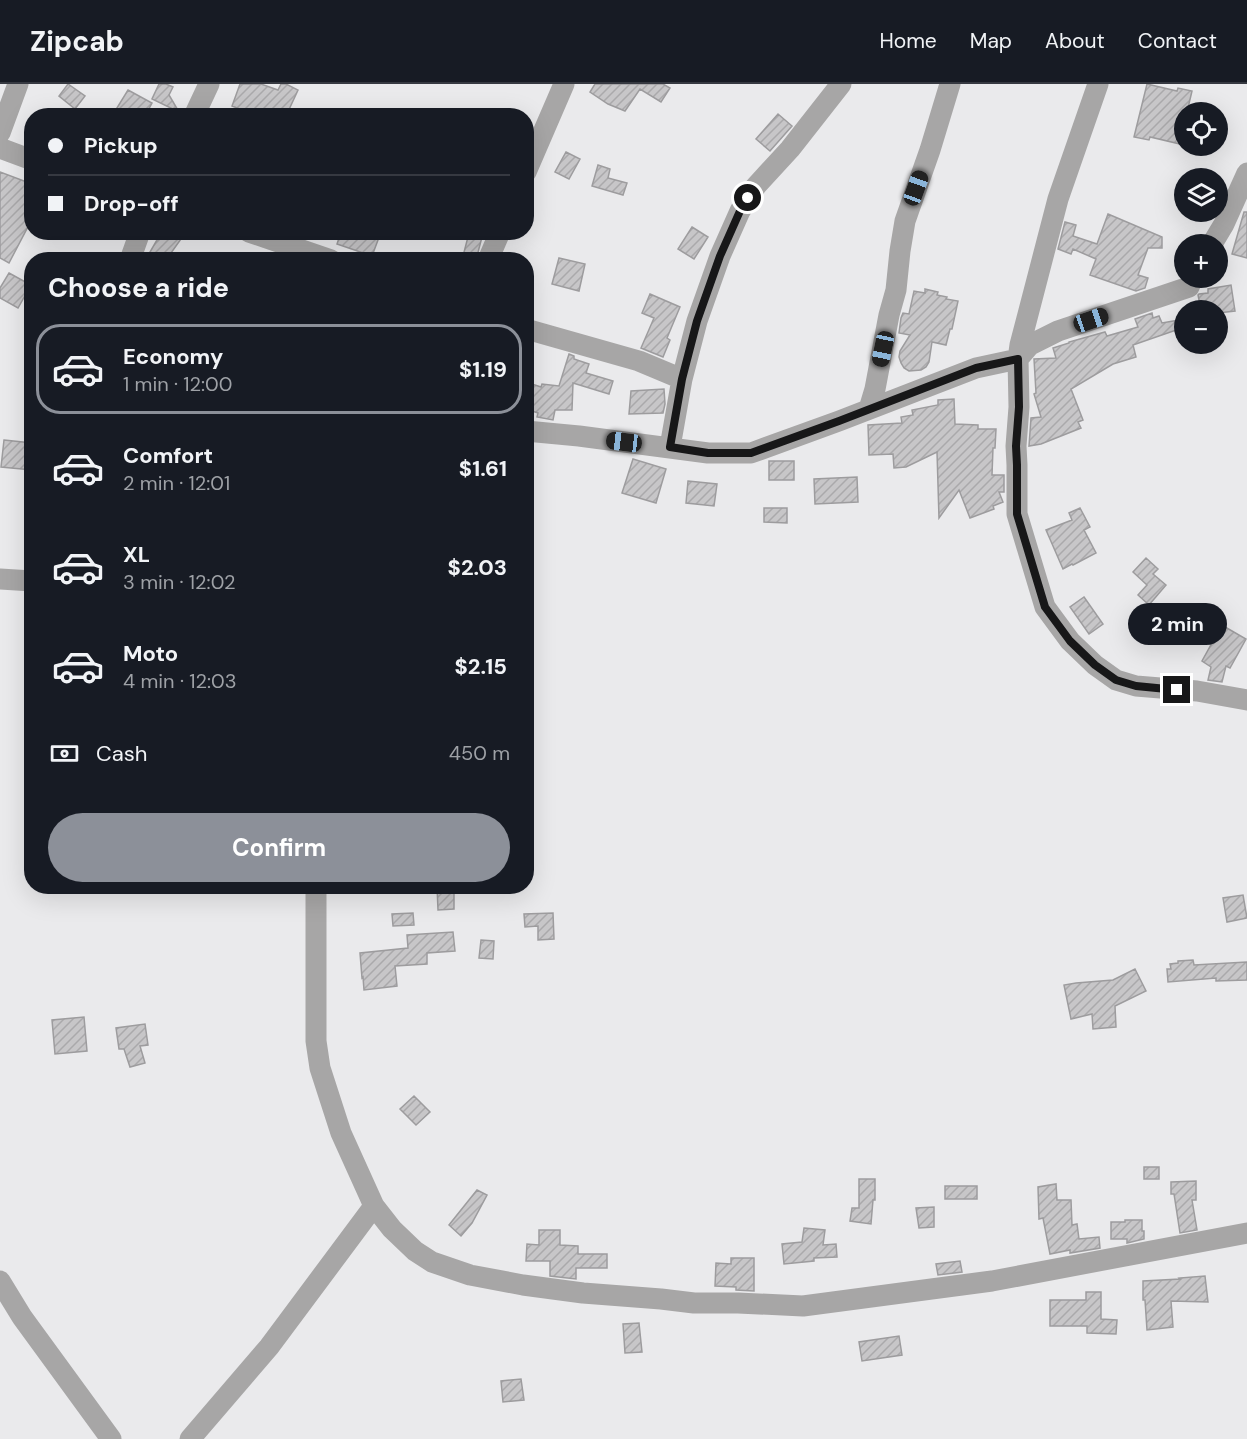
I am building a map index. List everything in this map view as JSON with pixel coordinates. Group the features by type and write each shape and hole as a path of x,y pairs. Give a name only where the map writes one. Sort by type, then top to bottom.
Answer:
{"street":[{"path":"0,133 18,84"},
{"path":"198,108 209,84"},
{"path":"534,153 564,84"},
{"path":"670,447 682,379 697,321 720,256 740,211 756,186 841,84"},
{"path":"868,409 896,290 905,221 950,84"},
{"path":"1098,84 1058,199 1036,279 1018,359 1017,514 1045,607 1070,641 1095,665 1116,680 1136,686 1247,700"},
{"path":"0,148 24,157"},
{"path":"1218,234 1247,172"},
{"path":"272,240 308,252"},
{"path":"534,432 708,453 751,453 976,368 1018,359 1030,345 1058,331 1186,288"},
{"path":"534,331 639,361 682,379"},
{"path":"0,579 24,580"},
{"path":"316,894 316,1041 320,1068 340,1133 374,1206 392,1229 415,1251 432,1262 470,1275 584,1293 694,1304 803,1306 992,1281 1247,1233"},
{"path":"190,1439 269,1347 374,1206"},
{"path":"0,1281 22,1317 111,1439"}],"building":[{"path":"68,84 85,96 74,108 59,96"},
{"path":"159,84 166,84 173,87 169,95 177,108 171,108 152,99"},
{"path":"240,84 261,84 278,90 281,84 286,84 298,90 290,108 237,108 232,106"},
{"path":"595,84 663,84 670,88 661,102 640,89 625,111 608,104 590,92"},
{"path":"1147,84 1177,91 1178,88 1192,91 1189,102 1174,102 1174,143 1150,137 1149,140 1134,137"},
{"path":"128,90 152,103 149,108 117,108"},
{"path":"778,114 792,126 770,151 756,139"},
{"path":"566,152 580,159 569,179 555,172"},
{"path":"598,165 610,169 608,178 627,183 623,195 592,186"},
{"path":"0,172 24,181 24,234 9,263 0,258"},
{"path":"1244,212 1247,212 1247,258 1232,254"},
{"path":"1108,214 1162,237 1162,248 1148,248 1138,275 1148,278 1145,288 1136,291 1090,275 1096,259 1073,249 1071,254 1058,249 1065,222 1076,225 1073,236 1097,244"},
{"path":"692,227 708,237 694,259 678,249"},
{"path":"157,240 180,240 172,252 150,252"},
{"path":"338,240 378,240 374,252 360,252 337,244"},
{"path":"467,240 481,240 478,252 464,252"},
{"path":"559,258 585,264 579,291 552,284"},
{"path":"9,273 24,281 24,297 18,308 0,298 0,288"},
{"path":"1231,285 1235,311 1228,312 1228,300 1199,300 1198,295 1208,293 1208,289 1228,288"},
{"path":"925,289 938,292 937,295 947,297 946,299 958,301 946,345 932,342 926,367 909,371 904,368 899,357 910,335 899,333 901,318 903,313 909,314 914,291 925,293"},
{"path":"650,294 680,307 667,338 670,340 663,357 641,348 654,318 642,313"},
{"path":"1152,313 1153,318 1159,316 1162,323 1174,321 1174,331 1133,345 1136,357 1113,364 1071,389 1083,420 1078,422 1081,428 1041,444 1029,446 1031,418 1041,417 1034,394 1036,393 1034,359 1056,358 1053,348 1069,342 1105,332 1107,336 1138,327 1135,319"},
{"path":"569,354 574,356 574,359 589,364 586,373 613,381 609,394 573,383 572,410 555,410 553,420 537,417 538,413 534,412 534,385 541,387 542,384 559,386"},
{"path":"664,389 663,413 629,414 631,391"},
{"path":"954,399 955,424 978,425 978,429 996,429 992,475 1004,475 1004,492 999,492 1003,502 993,506 994,509 970,518 959,490 939,518 937,452 906,467 894,468 893,454 869,455 868,425 902,423 901,417 913,415 912,410 938,405 938,400"},
{"path":"4,440 24,442 24,469 1,467"},
{"path":"633,459 666,469 656,503 622,493"},
{"path":"769,461 794,461 794,480 769,480"},
{"path":"857,477 858,502 815,504 814,479"},
{"path":"688,481 717,484 714,506 686,503"},
{"path":"764,508 787,508 787,523 764,522"},
{"path":"1080,508 1090,527 1084,530 1096,553 1063,569 1046,530 1072,520 1069,513"},
{"path":"1146,558 1158,569 1153,574 1166,585 1149,605 1138,595 1147,585 1133,572"},
{"path":"1084,597 1103,624 1089,634 1070,607"},
{"path":"1213,620 1246,639 1230,668 1226,666 1222,682 1208,680 1211,667 1202,661 1213,641 1204,635"},
{"path":"437,894 454,894 454,909 438,910"},
{"path":"1243,895 1247,918 1227,922 1223,898"},
{"path":"413,913 414,925 393,926 392,914"},
{"path":"553,913 554,939 538,940 538,926 525,927 524,914"},
{"path":"453,932 455,951 427,953 427,964 395,966 397,986 364,990 360,953 408,948 407,935"},
{"path":"481,940 494,941 493,959 479,958"},
{"path":"1193,960 1194,965 1247,962 1247,980 1216,981 1216,978 1168,982 1167,969 1171,969 1170,964"},
{"path":"1135,969 1146,991 1115,1006 1116,1027 1093,1029 1092,1014 1071,1019 1064,985 1113,980"},
{"path":"84,1017 87,1051 55,1054 52,1020"},
{"path":"145,1024 148,1045 140,1046 145,1063 130,1067 124,1049 119,1049 116,1028"},
{"path":"414,1096 430,1112 416,1125 400,1109"},
{"path":"1144,1167 1159,1167 1159,1179 1144,1179"},
{"path":"859,1179 875,1179 875,1200 873,1200 871,1224 850,1221 852,1208 859,1208"},
{"path":"1196,1181 1196,1200 1192,1200 1197,1230 1180,1233 1174,1194 1171,1194 1171,1182"},
{"path":"1056,1184 1057,1200 1071,1200 1072,1225 1077,1224 1079,1239 1099,1237 1100,1248 1050,1254 1043,1218 1039,1219 1038,1187"},
{"path":"945,1186 977,1186 977,1199 945,1199"},
{"path":"477,1190 487,1195 472,1223 461,1236 449,1225"},
{"path":"934,1207 934,1227 919,1228 916,1208"},
{"path":"1125,1220 1142,1220 1144,1239 1127,1243 1127,1239 1111,1239 1111,1222 1125,1222"},
{"path":"804,1228 825,1230 823,1245 836,1244 837,1257 814,1258 814,1261 784,1264 782,1244 802,1242"},
{"path":"539,1230 560,1230 560,1245 578,1246 578,1254 607,1254 607,1268 576,1268 576,1279 550,1276 550,1261 526,1261 527,1244 539,1245"},
{"path":"731,1258 754,1258 754,1291 715,1286 716,1263 731,1264"},
{"path":"960,1261 962,1272 938,1275 936,1264"},
{"path":"1205,1276 1208,1302 1171,1301 1173,1327 1147,1330 1143,1281"},
{"path":"1086,1292 1101,1292 1101,1319 1117,1320 1116,1334 1087,1333 1087,1326 1050,1326 1050,1300 1086,1300"},
{"path":"639,1323 642,1352 625,1353 623,1324"},
{"path":"899,1336 902,1355 862,1361 859,1342"},
{"path":"521,1379 524,1400 503,1402 501,1381"}],"route":[{"path":"748,198 720,256 697,321 682,379 670,447 708,453 751,453 976,368 1018,359 1017,514 1045,607 1070,641 1095,665 1116,680 1136,686 1177,690"}]}
